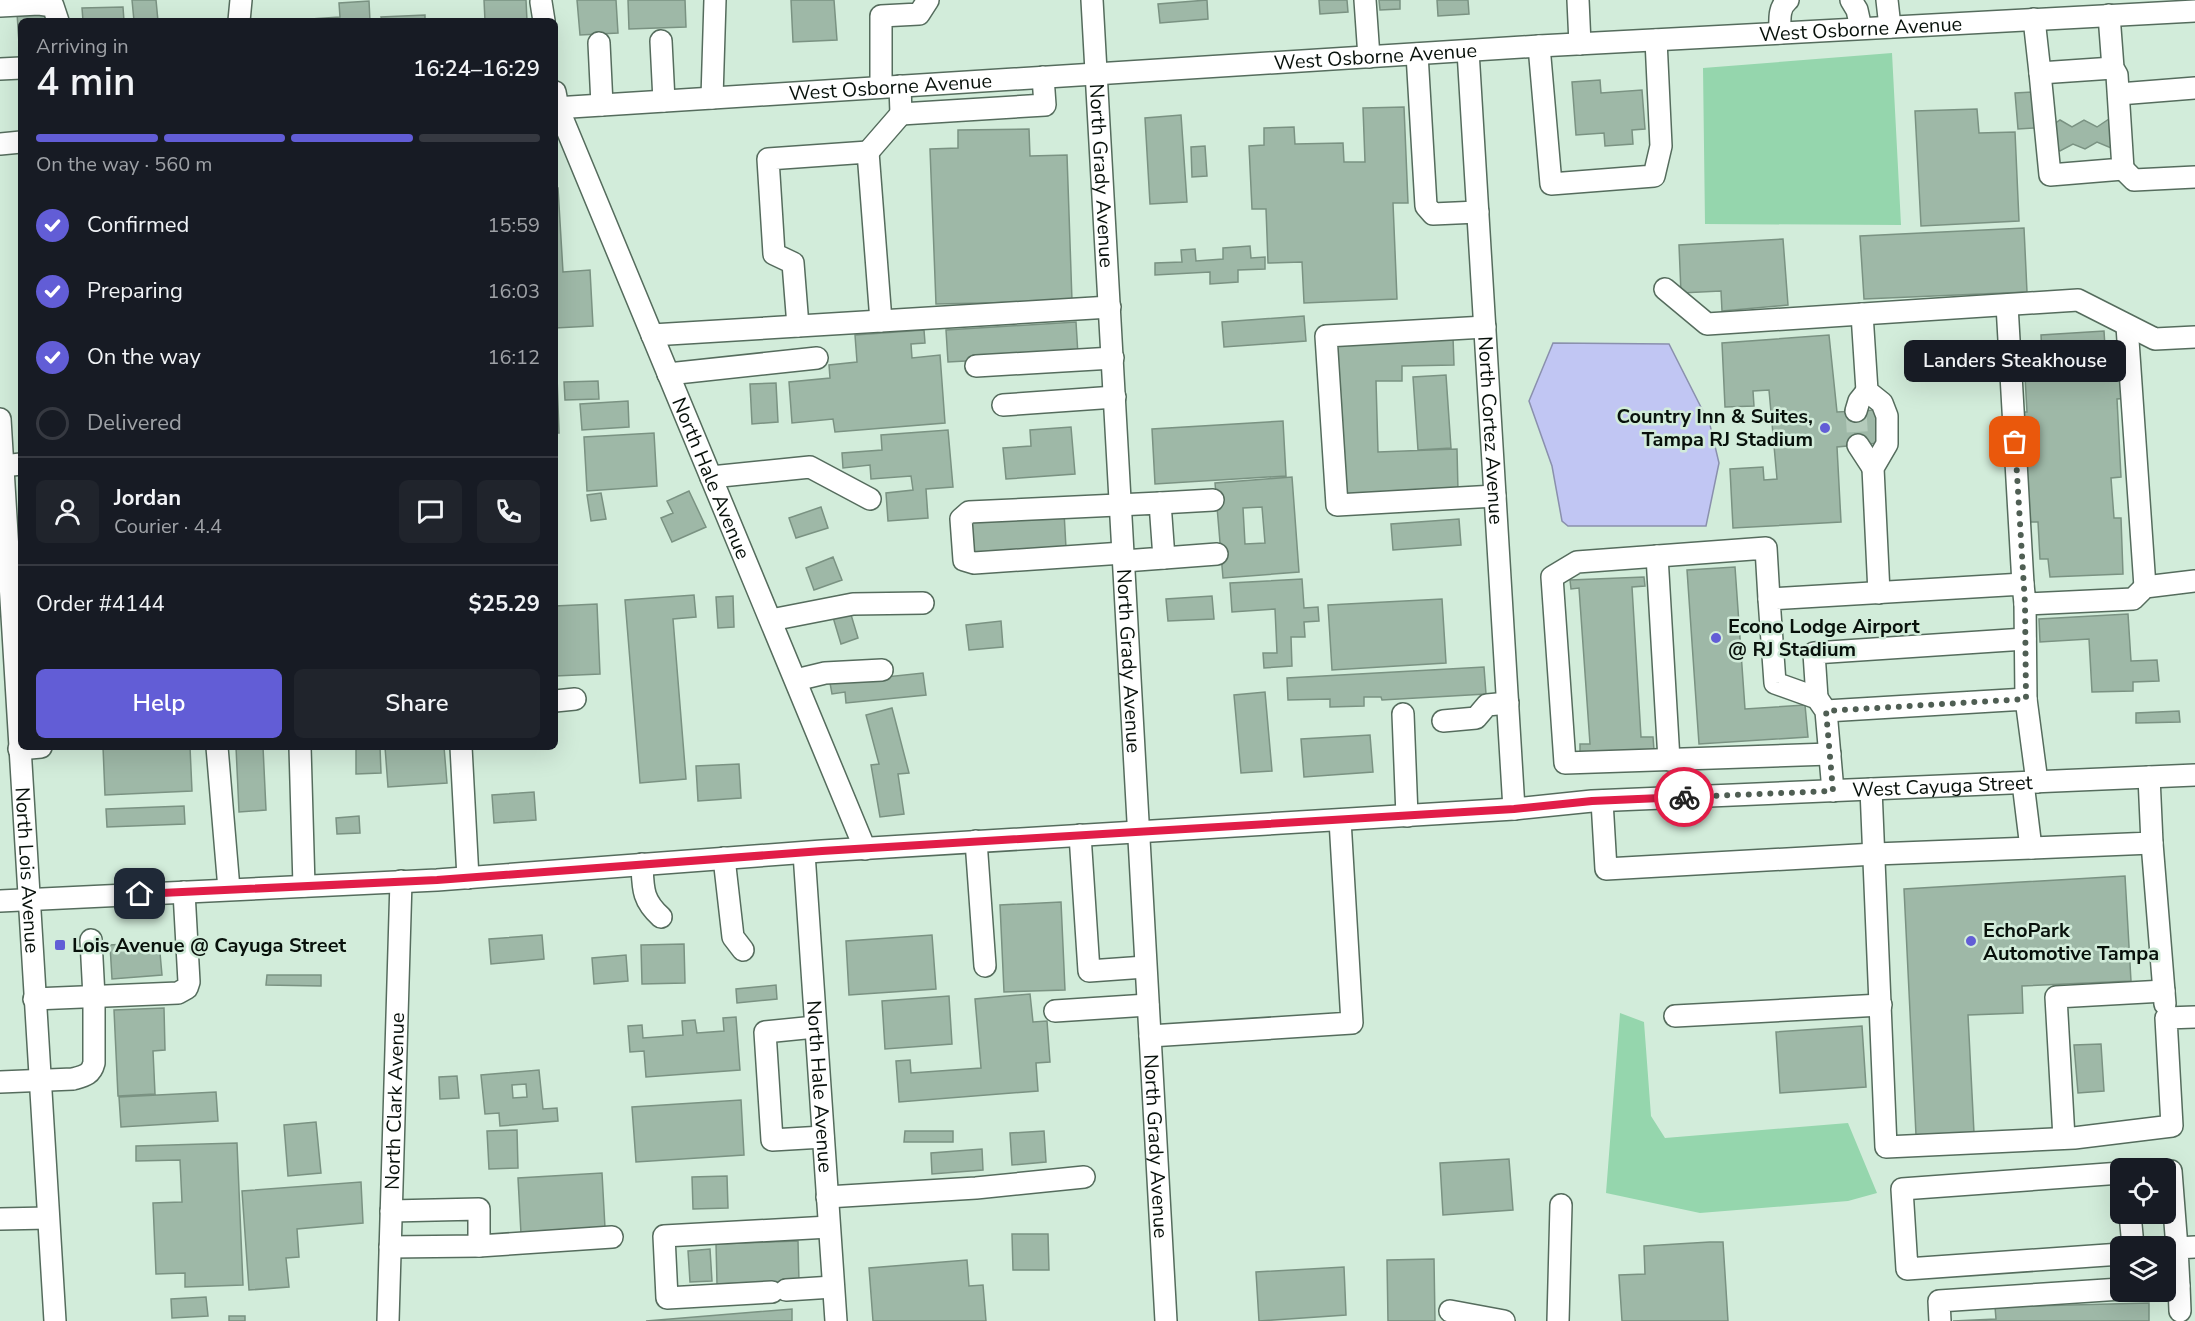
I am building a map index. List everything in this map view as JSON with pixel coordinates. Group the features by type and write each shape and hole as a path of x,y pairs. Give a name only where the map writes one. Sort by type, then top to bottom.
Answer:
{"street":[{"path":"239,18 241,0"},
{"path":"712,98 715,0"},
{"path":"901,114 890,87 880,8 919,14 928,0"},
{"name":"North Grady Avenue","path":"1092,0 1166,1321"},
{"path":"1365,0 1369,57"},
{"path":"1578,0 1580,44"},
{"path":"1851,0 1857,10 1861,28"},
{"path":"1887,0 1890,27"},
{"path":"1780,33 1780,10 1786,1"},
{"path":"0,6 39,4 53,6 57,18"},
{"name":"West Osborne Avenue","path":"558,103 602,105 1539,46 2034,19 2081,8 2109,15 2195,11"},
{"path":"2109,15 2113,68 2117,75 2123,169 2134,180 2195,177"},
{"path":"2034,19 2050,176 2123,169"},
{"path":"1539,46 1551,184 1654,176 1661,146 1656,40"},
{"path":"661,41 664,101"},
{"path":"598,44 602,105"},
{"name":"North Cortez Avenue","path":"1468,51 1514,809"},
{"path":"1417,54 1426,206 1433,214 1478,212"},
{"path":"0,69 18,68"},
{"path":"2040,73 2113,68"},
{"path":"798,326 793,263 774,254 768,159 868,152 901,114 1045,105 1043,77"},
{"path":"2118,94 2195,88"},
{"name":"North Hale Avenue","path":"558,108 865,849"},
{"path":"0,144 18,142"},
{"path":"868,152 881,321"},
{"path":"1665,289 1707,324 2078,300 2155,339 2195,337"},
{"path":"2007,305 2024,594 2031,848"},
{"path":"652,335 1110,307"},
{"path":"1862,314 1867,391 1882,403 1887,416 1887,444 1873,468"},
{"path":"2127,326 2145,587"},
{"path":"1485,327 1326,336 1337,505 1495,496"},
{"path":"668,374 817,358"},
{"path":"976,366 1113,358"},
{"path":"1856,411 1858,400 1867,391"},
{"path":"1003,405 1115,397"},
{"name":"North Lois Avenue","path":"0,418 6,458 3,510 16,606 18,670"},
{"path":"1858,446 1873,468 1879,593"},
{"path":"711,477 810,467 870,499"},
{"path":"1213,500 969,512 961,519 964,560 974,564 1123,557 1164,558 1217,554"},
{"path":"1160,503 1164,558"},
{"path":"1830,754 1565,763 1552,578 1577,562 1766,548 1775,683 1822,705 2026,699"},
{"path":"1657,556 1669,760"},
{"path":"1769,599 1879,593 2024,594 2133,599 2145,587 2195,581"},
{"path":"771,620 853,604 924,603"},
{"path":"1833,791 1830,754 1814,654 2025,639"},
{"path":"795,680 825,673 882,670"},
{"path":"1443,721 1476,718 1487,705 1508,704"},
{"path":"1403,714 1407,816"},
{"name":"North Lois Avenue","path":"19,750 55,1321"},
{"path":"218,750 230,889"},
{"path":"300,750 304,886"},
{"path":"461,750 468,878"},
{"name":"West Cayuga Street","path":"0,901 468,878 724,858 1407,816 1602,801 2195,775"},
{"path":"1871,789 1886,1147 2064,1138 2172,1126 2149,777"},
{"path":"1602,801 1606,869 1875,854 2152,843"},
{"path":"1150,1036 1352,1023 1340,820"},
{"path":"1080,835 1089,971 1145,967"},
{"path":"976,841 985,966"},
{"name":"North Hale Avenue","path":"804,853 836,1321"},
{"path":"724,858 733,937 743,950"},
{"path":"642,864 644,892 649,906 661,917"},
{"name":"North Clark Avenue","path":"388,1321 401,881"},
{"path":"34,999 178,993 186,988 189,982 184,892"},
{"path":"0,1082 73,1079 92,1071 94,1064 94,997 91,940"},
{"path":"2064,1138 2056,997 2164,991"},
{"path":"1055,1011 1148,1005"},
{"path":"1675,1016 1881,1005"},
{"path":"2166,1018 2195,1017"},
{"path":"815,1027 765,1032 772,1140 823,1137"},
{"path":"2110,1174 1902,1189 1907,1269 2110,1255"},
{"path":"827,1197 976,1188 1084,1177"},
{"path":"2176,1197 2186,1248 2176,1275"},
{"path":"1557,1321 1561,1205"},
{"path":"391,1211 479,1209 479,1245"},
{"path":"0,1219 48,1218"},
{"path":"829,1227 664,1236 667,1298 833,1287"},
{"path":"390,1247 479,1245 612,1237"},
{"path":"1940,1321 1940,1301 2110,1290"},
{"path":"2176,1294 2186,1314"},
{"path":"1450,1311 1504,1321"},
{"path":"48,1321 55,1321"}],"green space":[{"path":"1892,53 1901,225 1705,224 1703,68"},
{"path":"1620,1013 1644,1022 1651,1116 1665,1138 1848,1123 1877,1193 1848,1201 1700,1213 1606,1193"}],"water":[{"path":"1553,343 1669,344 1710,425 1719,463 1706,526 1568,526 1562,521 1552,466 1529,401"}],"building":[{"path":"132,0 156,0 158,18 134,18"},
{"path":"484,0 526,0 527,18 485,18"},
{"path":"577,0 616,0 618,33 580,35"},
{"path":"628,0 685,0 686,27 629,29"},
{"path":"791,0 834,0 837,40 793,42"},
{"path":"1207,0 1208,19 1160,23 1158,4"},
{"path":"1319,0 1347,0 1348,12 1320,14"},
{"path":"1379,0 1400,0 1400,9 1380,10"},
{"path":"1437,0 1468,0 1469,14 1438,16"},
{"path":"369,1 370,18 325,18 340,17 339,3"},
{"path":"123,7 124,18 83,18 82,8"},
{"path":"45,11 46,18 18,18 18,28 17,13"},
{"path":"425,15 425,18 381,17"},
{"path":"1600,80 1601,93 1642,90 1645,129 1632,130 1633,144 1605,146 1604,133 1576,135 1572,82"},
{"path":"2032,92 2035,128 2018,129 2015,93"},
{"path":"1404,107 1408,203 1393,203 1397,299 1304,303 1302,262 1268,263 1266,209 1252,209 1249,146 1264,145 1264,128 1294,127 1295,144 1343,143 1344,162 1365,162 1363,108"},
{"path":"1977,109 1979,133 2015,132 2019,221 1921,226 1915,111"},
{"path":"1181,115 1187,202 1150,204 1145,118"},
{"path":"2109,119 2124,140 2111,148 2097,142 2085,149 2073,144 2060,151 2047,146 2047,129 2060,120 2072,127 2084,120 2097,127"},
{"path":"1029,129 1030,156 1067,155 1072,301 936,304 930,149 958,148 958,130"},
{"path":"1205,146 1207,176 1192,177 1191,147"},
{"path":"558,188 563,272 590,270 593,326 558,328"},
{"path":"2024,228 2027,292 1864,299 1860,236"},
{"path":"1783,239 1788,305 1722,311 1721,291 1681,293 1679,245"},
{"path":"1250,246 1251,258 1265,257 1265,269 1238,270 1238,282 1210,284 1210,272 1155,275 1155,263 1182,262 1181,250 1195,249 1196,261 1223,259 1223,248"},
{"path":"1304,316 1306,341 1224,347 1222,322"},
{"path":"1076,322 1078,355 948,362 946,330"},
{"path":"924,330 925,343 911,344 912,358 940,355 945,423 835,432 833,419 792,423 789,382 830,378 829,365 857,362 855,335"},
{"path":"2104,331 2107,379 2129,378 2130,398 2117,399 2121,477 2111,478 2114,518 2121,518 2123,574 2050,577 2048,559 2040,559 2038,522 2022,522 2016,412 2027,412 2024,358 2042,357 2041,335"},
{"name":"Country Inn & Suites, Tampa RJ Stadium","path":"1829,335 1837,412 1877,410 1879,443 1837,447 1841,522 1733,528 1730,469 1763,467 1764,480 1777,479 1769,390 1753,391 1754,406 1725,407 1722,343"},
{"path":"1453,337 1454,365 1402,366 1402,381 1376,381 1378,452 1457,449 1458,491 1340,495 1335,341"},
{"path":"1446,375 1451,448 1418,450 1413,377"},
{"path":"598,381 599,399 565,400 564,382"},
{"path":"776,383 778,422 752,424 750,384"},
{"path":"628,401 629,427 582,430 580,404"},
{"path":"1283,421 1286,476 1155,484 1152,429"},
{"path":"1071,427 1075,474 1006,479 1003,448 1031,446 1030,430"},
{"path":"948,430 953,487 926,489 928,518 888,521 886,493 913,490 911,476 871,479 870,465 843,468 842,453 882,450 881,435"},
{"path":"654,433 657,486 587,491 584,437"},
{"path":"1292,477 1299,572 1223,578 1215,483","holes":["1262,507 1265,543 1245,544 1243,508"]},
{"path":"689,491 706,527 672,542 661,518 673,513 667,501"},
{"path":"601,493 606,519 591,521 587,495"},
{"path":"821,507 828,528 796,538 789,518"},
{"path":"1064,512 1066,548 974,554 971,518"},
{"path":"1459,519 1461,545 1393,550 1391,524"},
{"path":"833,557 842,580 814,590 806,568"},
{"name":"Econo Lodge Airport @ RJ Stadium","path":"1735,567 1745,709 1805,705 1808,737 1699,744 1687,570"},
{"path":"1644,577 1645,586 1632,587 1641,737 1653,737 1654,750 1580,752 1580,744 1590,744 1579,588 1571,589 1570,580"},
{"path":"1302,579 1304,608 1318,607 1319,621 1304,622 1305,637 1291,637 1292,666 1264,668 1263,653 1277,653 1275,609 1232,612 1230,583"},
{"path":"694,595 696,617 673,619 686,779 640,783 625,600"},
{"path":"733,596 734,627 718,628 716,597"},
{"path":"1212,596 1214,619 1168,621 1166,599"},
{"path":"1442,599 1446,663 1332,670 1328,605"},
{"path":"597,604 600,674 558,676 558,606"},
{"path":"849,608 858,638 841,644 832,614"},
{"path":"2128,614 2131,661 2157,660 2159,681 2133,682 2133,691 2092,692 2089,639 2040,642 2039,619"},
{"path":"1001,621 1003,647 969,650 966,625"},
{"path":"1484,667 1486,694 1382,700 1381,697 1364,697 1364,706 1330,707 1330,699 1288,700 1287,678"},
{"path":"923,673 926,695 846,703 845,692 832,694 830,683"},
{"path":"1265,692 1272,771 1241,773 1234,695"},
{"path":"892,708 909,773 898,774 904,814 880,817 871,765 879,764 866,715"},
{"path":"2179,711 2180,722 2136,723 2136,713"},
{"path":"1370,735 1373,772 1304,777 1301,739"},
{"path":"103,750 190,750 192,791 105,795"},
{"path":"236,750 263,750 266,810 239,812"},
{"path":"356,750 380,750 381,773 356,774"},
{"path":"385,750 444,750 447,783 388,787"},
{"path":"739,764 741,798 698,801 696,766"},
{"path":"534,792 536,820 494,823 492,795"},
{"path":"184,806 185,824 107,827 106,809"},
{"path":"359,816 360,833 337,834 336,818"},
{"path":"2125,876 2131,981 2022,986 2023,1013 1968,1015 1974,1133 1916,1135 1904,889"},
{"path":"1061,902 1065,990 1004,992 1000,905"},
{"path":"542,935 544,959 491,964 489,939"},
{"path":"932,935 936,989 849,995 846,941"},
{"path":"159,942 162,975 112,979 110,945"},
{"path":"684,944 685,983 642,984 641,945"},
{"path":"626,955 628,981 594,984 592,958"},
{"path":"267,975 321,975 321,986 266,985"},
{"path":"776,985 777,999 737,1003 736,989"},
{"path":"1030,994 1033,1022 1047,1021 1050,1062 1036,1063 1038,1091 899,1102 896,1061 910,1060 911,1073 981,1068 975,999"},
{"path":"949,996 952,1044 885,1049 882,1001"},
{"path":"164,1008 165,1050 153,1051 155,1094 118,1096 114,1010"},
{"path":"736,1017 740,1070 646,1077 644,1051 630,1052 628,1026 642,1025 643,1038 683,1035 682,1021 695,1020 697,1033 724,1031 723,1018"},
{"path":"1862,1026 1866,1087 1780,1093 1776,1032"},
{"path":"2101,1044 2104,1091 2078,1093 2074,1045"},
{"path":"539,1070 543,1109 557,1108 558,1121 500,1126 499,1113 485,1114 481,1075","holes":["526,1084 527,1097 513,1098 512,1085"]},
{"path":"457,1076 459,1098 440,1099 439,1077"},
{"path":"216,1092 218,1121 121,1127 119,1097"},
{"path":"741,1100 744,1155 636,1162 632,1107"},
{"path":"316,1122 321,1173 288,1176 284,1125"},
{"path":"517,1130 518,1168 489,1169 487,1131"},
{"path":"905,1131 953,1131 953,1142 904,1142"},
{"path":"1044,1131 1046,1162 1012,1165 1010,1133"},
{"path":"237,1143 243,1285 185,1287 185,1273 156,1274 153,1203 182,1202 180,1160 136,1161 136,1146"},
{"path":"982,1149 983,1170 932,1174 931,1153"},
{"path":"1509,1159 1513,1210 1443,1215 1440,1163"},
{"path":"602,1173 605,1228 521,1234 518,1178"},
{"path":"727,1176 728,1208 693,1209 692,1177"},
{"path":"361,1182 363,1223 297,1229 299,1257 286,1258 289,1287 249,1290 242,1191"},
{"path":"1012,1234 1048,1234 1049,1270 1013,1270"},
{"path":"798,1241 799,1282 772,1296 772,1282 717,1284 716,1244"},
{"path":"1723,1242 1728,1321 1622,1321 1619,1275 1645,1274 1644,1246"},
{"path":"710,1249 712,1281 690,1282 688,1251"},
{"path":"1434,1259 1435,1321 1388,1321 1387,1260"},
{"path":"967,1260 969,1286 983,1285 986,1321 873,1321 869,1268"},
{"path":"1344,1267 1346,1315 1259,1321 1256,1272"},
{"path":"206,1297 208,1316 172,1318 171,1299"},
{"path":"2149,1303 2149,1321 1953,1321 1996,1319 1995,1307"},
{"path":"792,1309 792,1321 646,1321"},
{"path":"229,1316 245,1316 245,1321 229,1321"}],"tunnel":[{"path":"1856,411 1858,445"}],"way so far":[{"path":"1684,797 1833,791 1826,711 2026,699 2025,604 2015,442"}],"place":[{"name":"Country Inn & Suites, Tampa RJ Stadium","path":"1825,428"},
{"name":"Landers Steakhouse","path":"2015,442"},
{"name":"Econo Lodge Airport @ RJ Stadium","path":"1716,638"},
{"name":"EchoPark Automotive Tampa","path":"1971,941"},
{"name":"Lois Avenue @ Cayuga Street","path":"60,945"}],"route":[{"path":"140,894 437,880 822,851 1684,797"}]}
